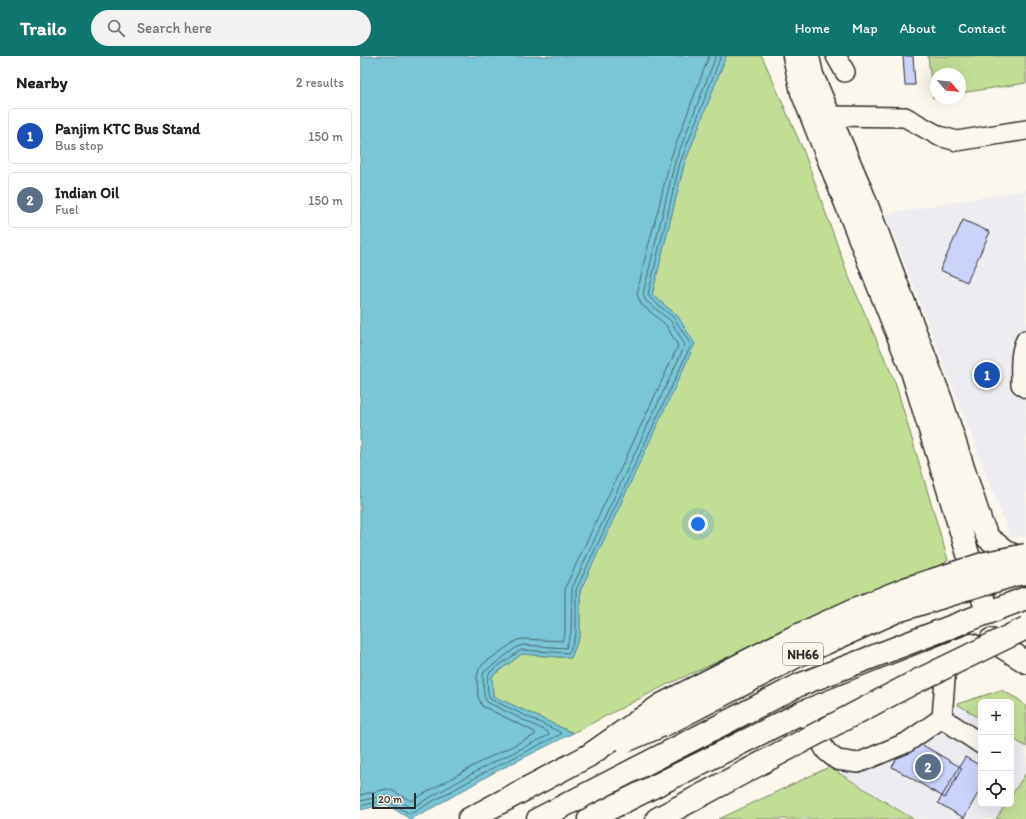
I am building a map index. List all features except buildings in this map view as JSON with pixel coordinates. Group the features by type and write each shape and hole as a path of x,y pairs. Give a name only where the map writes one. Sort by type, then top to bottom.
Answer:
{"main road":[{"path":"794,56 802,92 912,371 988,613"},
{"path":"808,56 812,75 862,190 941,400 981,523 988,538 1008,552 1026,560"},
{"path":"588,756 661,705 790,639 853,610 905,589 986,563 1026,555"},
{"name":"NH66","path":"469,819 588,756 670,722 801,654 897,611 1014,575 1026,573"},
{"path":"538,819 799,685 1026,598"},
{"path":"657,819 917,681 1026,628"},
{"path":"590,819 803,712 972,645 1026,633"},
{"path":"991,640 1026,662"}],"lane":[{"path":"836,56 845,72"},
{"path":"829,116 905,117 939,136 957,141 1026,130"},
{"path":"1026,340 1022,348 1020,363 1022,384 1026,388"},
{"path":"942,718 947,654"},
{"path":"803,712 826,750 837,760 858,763 906,743 942,718"},
{"path":"942,718 978,742"}],"shaded area":[{"path":"1026,190 1026,536 1011,538 886,214"},
{"path":"957,704 978,717 978,807 1004,807 996,819 913,819 829,767"},
{"path":"1014,739 1026,747 1026,773 1014,791"}],"green space":[{"path":"726,56 762,56 804,152 848,275 895,382 948,560 931,575 795,627 666,685 573,733 493,696 492,676 522,654 571,658 580,635 580,591 633,477 677,315 652,295 684,165"},
{"path":"928,56 1026,56 1026,83 966,92 966,68 930,68 930,73"},
{"path":"1001,690 1018,699 1026,706 1026,747 1014,739 1014,699 978,699 978,717 957,704"},
{"path":"829,767 913,819 719,819"},
{"path":"1026,773 1026,819 996,819 1004,807 1014,807 1014,791"}],"water":[{"path":"360,56 726,56 684,165 652,295 677,315 695,344 580,591 580,635 571,658 522,654 492,676 493,696 573,733 493,773 410,819 386,804 360,810"}],"place":[{"name":"Panjim KTC Bus Stand","path":"987,375"},
{"name":"Indian Oil","path":"928,767"}]}
